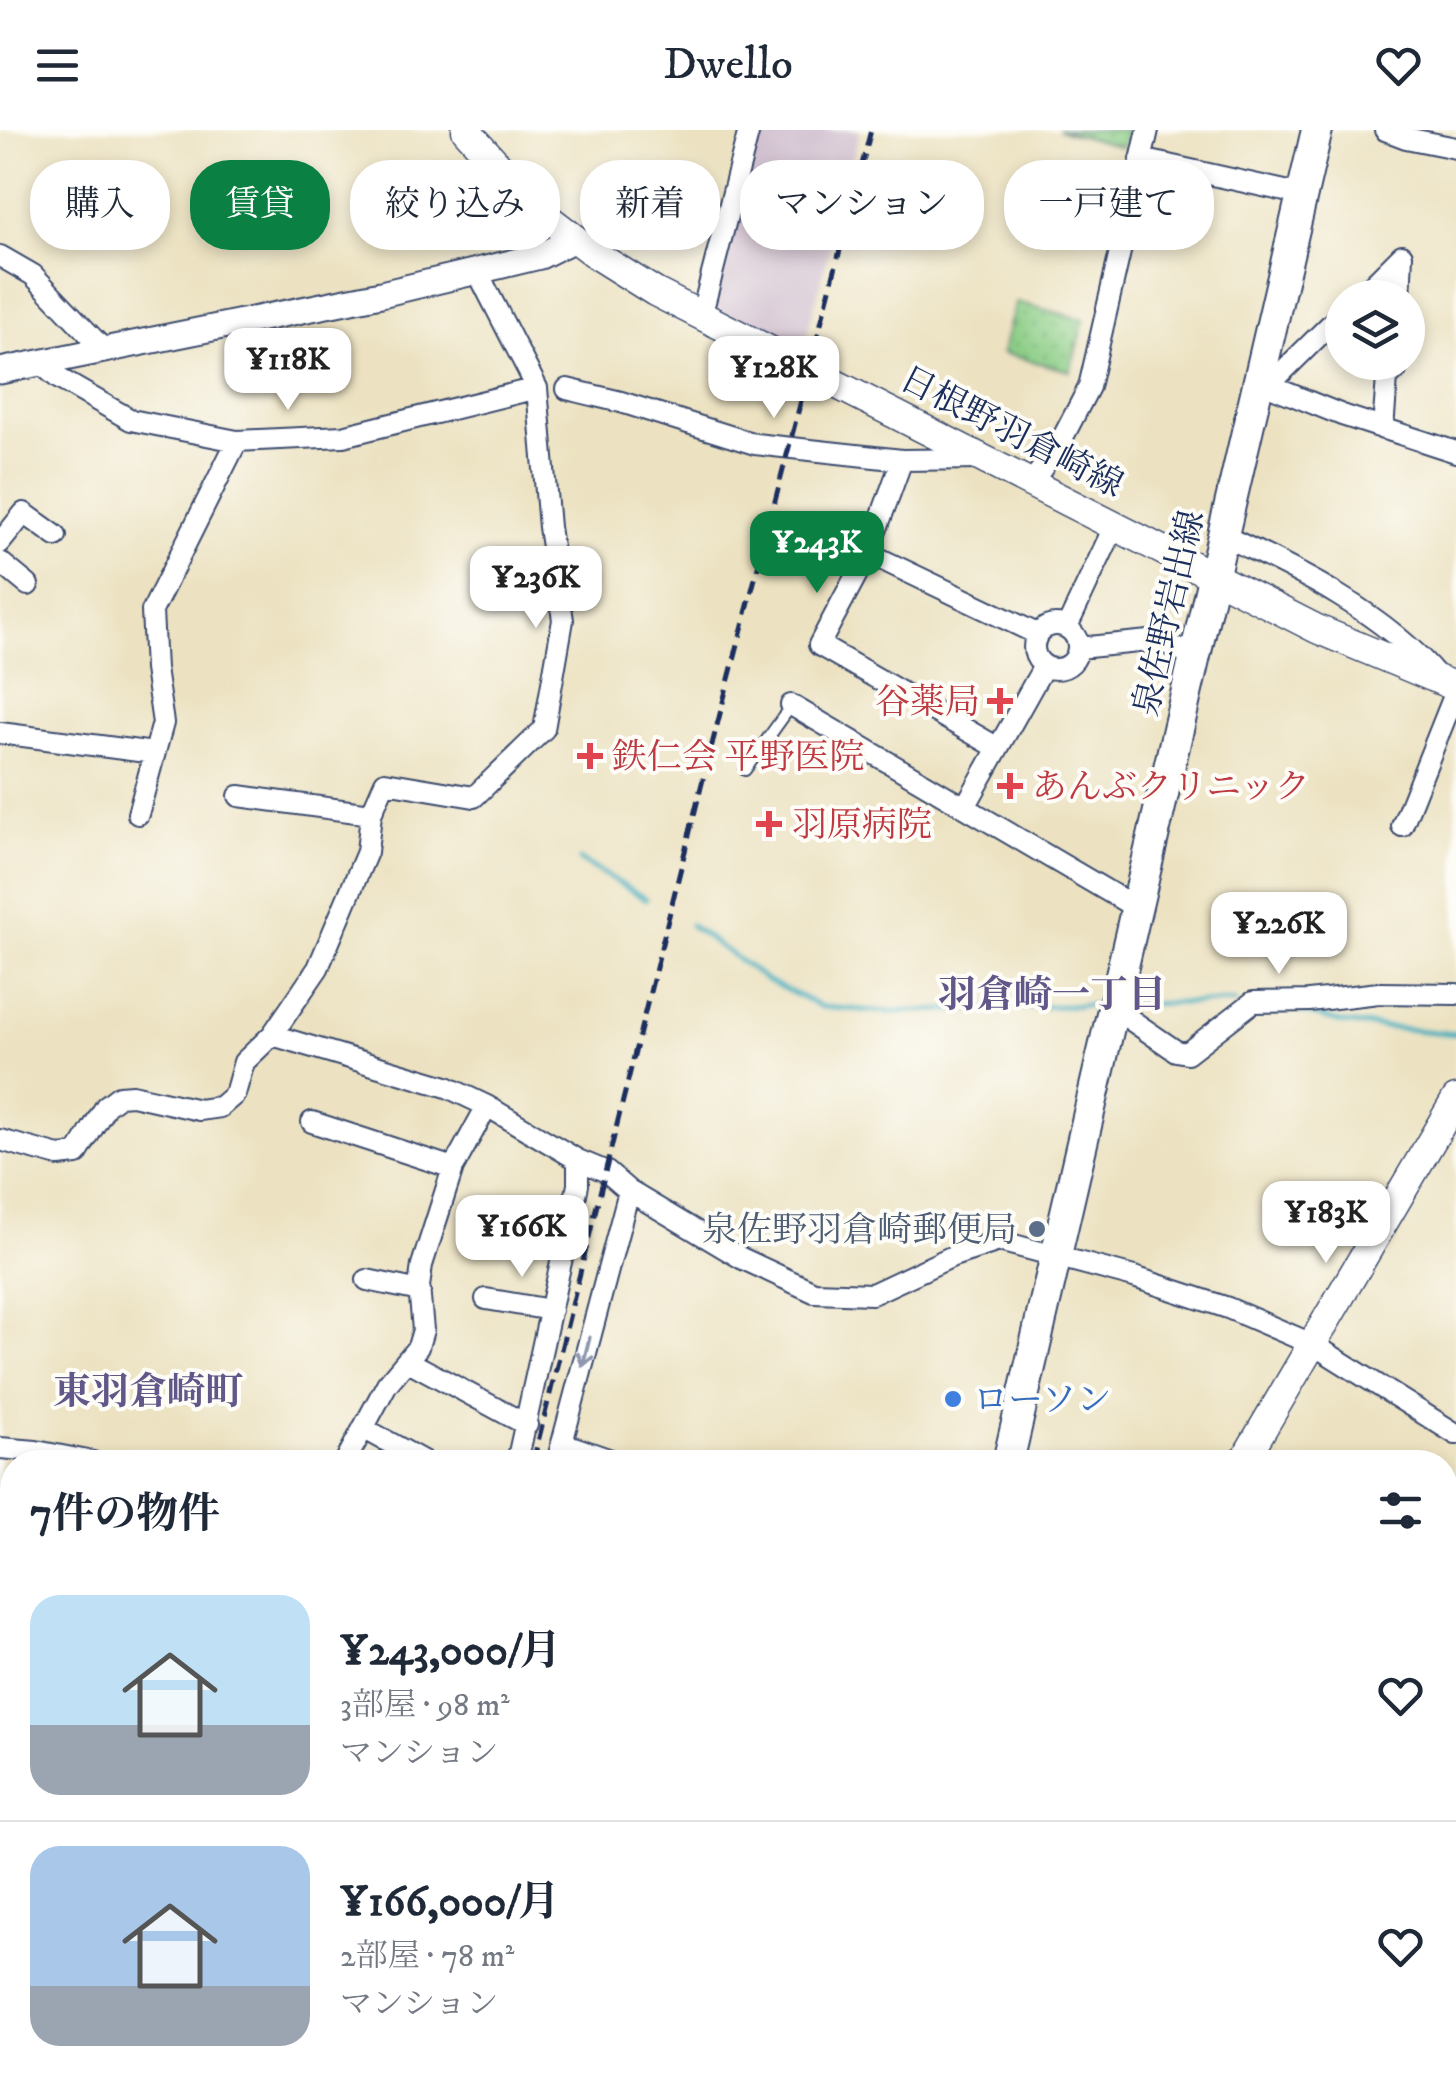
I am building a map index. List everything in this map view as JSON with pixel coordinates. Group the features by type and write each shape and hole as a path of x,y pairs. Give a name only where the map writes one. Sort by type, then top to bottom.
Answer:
{"main road":[{"name":"日根野羽倉崎線","path":"466,130 540,212 654,292 1318,629 1452,687"},
{"name":"泉佐野岩出線","path":"1011,1450 1224,536 1264,384 1316,130"},
{"path":"1250,1450 1456,1099"}],"street":[{"path":"701,317 749,130"},
{"path":"1141,160 1148,130"},
{"path":"1385,130 1456,148"},
{"path":"1214,176 1303,196"},
{"path":"0,371 477,271 540,256 574,239"},
{"path":"1031,484 1061,441 1089,387 1120,250"},
{"path":"1376,280 1402,255 1401,280"},
{"path":"0,256 33,275 105,351"},
{"path":"0,1140 59,1156 77,1154 106,1106 119,1096 132,1095 199,1110 220,1107 235,1094 244,1062 272,1035 318,968 367,852 372,814 385,782 474,797 544,729 563,620 549,527 537,388 477,271"},
{"path":"1325,328 1264,384 1456,452"},
{"path":"40,364 131,420 237,441 343,436 537,388"},
{"path":"1383,429 1388,380"},
{"path":"566,389 755,444 902,460 983,459"},
{"path":"138,814 163,723 154,669 152,610 237,441"},
{"path":"902,460 868,554 819,645 998,748"},
{"path":"0,543 24,513 56,536"},
{"path":"1066,627 1115,525"},
{"path":"1224,536 1292,568 1388,630 1452,687 1402,826"},
{"path":"868,554 1037,634"},
{"path":"0,562 28,584"},
{"path":"1048,626 1066,627 1075,634 1078,648 1072,662 1066,667 1044,666 1034,648 1037,634 1048,626"},
{"path":"1078,648 1159,640 1196,657"},
{"path":"966,807 1044,666"},
{"path":"792,705 1138,909"},
{"path":"0,733 154,752"},
{"path":"239,796 372,814"},
{"path":"1115,1010 1176,1051 1187,1053 1253,1002 1308,1001 1380,992 1456,994"},
{"path":"272,1035 432,1082 487,1106 578,1160 607,1172 629,1190 741,1258 814,1292 872,1294 953,1256 999,1241 1228,1308 1314,1344 1456,1434"},
{"path":"351,1450 387,1384 408,1361 424,1330 422,1265 452,1168 487,1106"},
{"path":"312,1122 452,1168"},
{"path":"520,1450 578,1185 578,1160"},
{"path":"561,1450 629,1190"},
{"path":"367,1280 420,1291"},
{"path":"486,1299 551,1310"},
{"path":"408,1361 526,1425"},
{"path":"363,1428 401,1450"},
{"path":"429,1450 434,1440"},
{"path":"0,1448 36,1450"}],"lane":[{"path":"537,388 566,389"},
{"path":"746,770 792,705"}],"shaded area":[{"path":"754,130 860,130 852,160 746,160"},
{"path":"740,184 740,250 829,250 801,358 709,305"}],"green space":[{"path":"1058,130 1127,130 1122,147"},
{"path":"1016,302 1084,320 1070,371 1002,353"}],"waterway":[{"path":"580,860 646,899"},
{"path":"690,925 768,981 822,1007 888,1012 1093,1005"},
{"path":"1130,1004 1235,1002"},
{"path":"1300,1011 1342,1023 1456,1034"}],"railway":[{"path":"536,1450 700,791 871,130"}],"place":[{"name":"谷薬局","path":"1000,701"},
{"name":"鉄仁会 平野医院","path":"590,756"},
{"name":"あんぶクリニック","path":"1010,786"},
{"name":"羽原病院","path":"769,824"},
{"name":"泉佐野羽倉崎郵便局","path":"1037,1229"},
{"name":"ローソン","path":"953,1399"}],"district":[{"name":"羽倉崎一丁目","path":"1052,994"},
{"name":"東羽倉崎町","path":"148,1391"}]}
